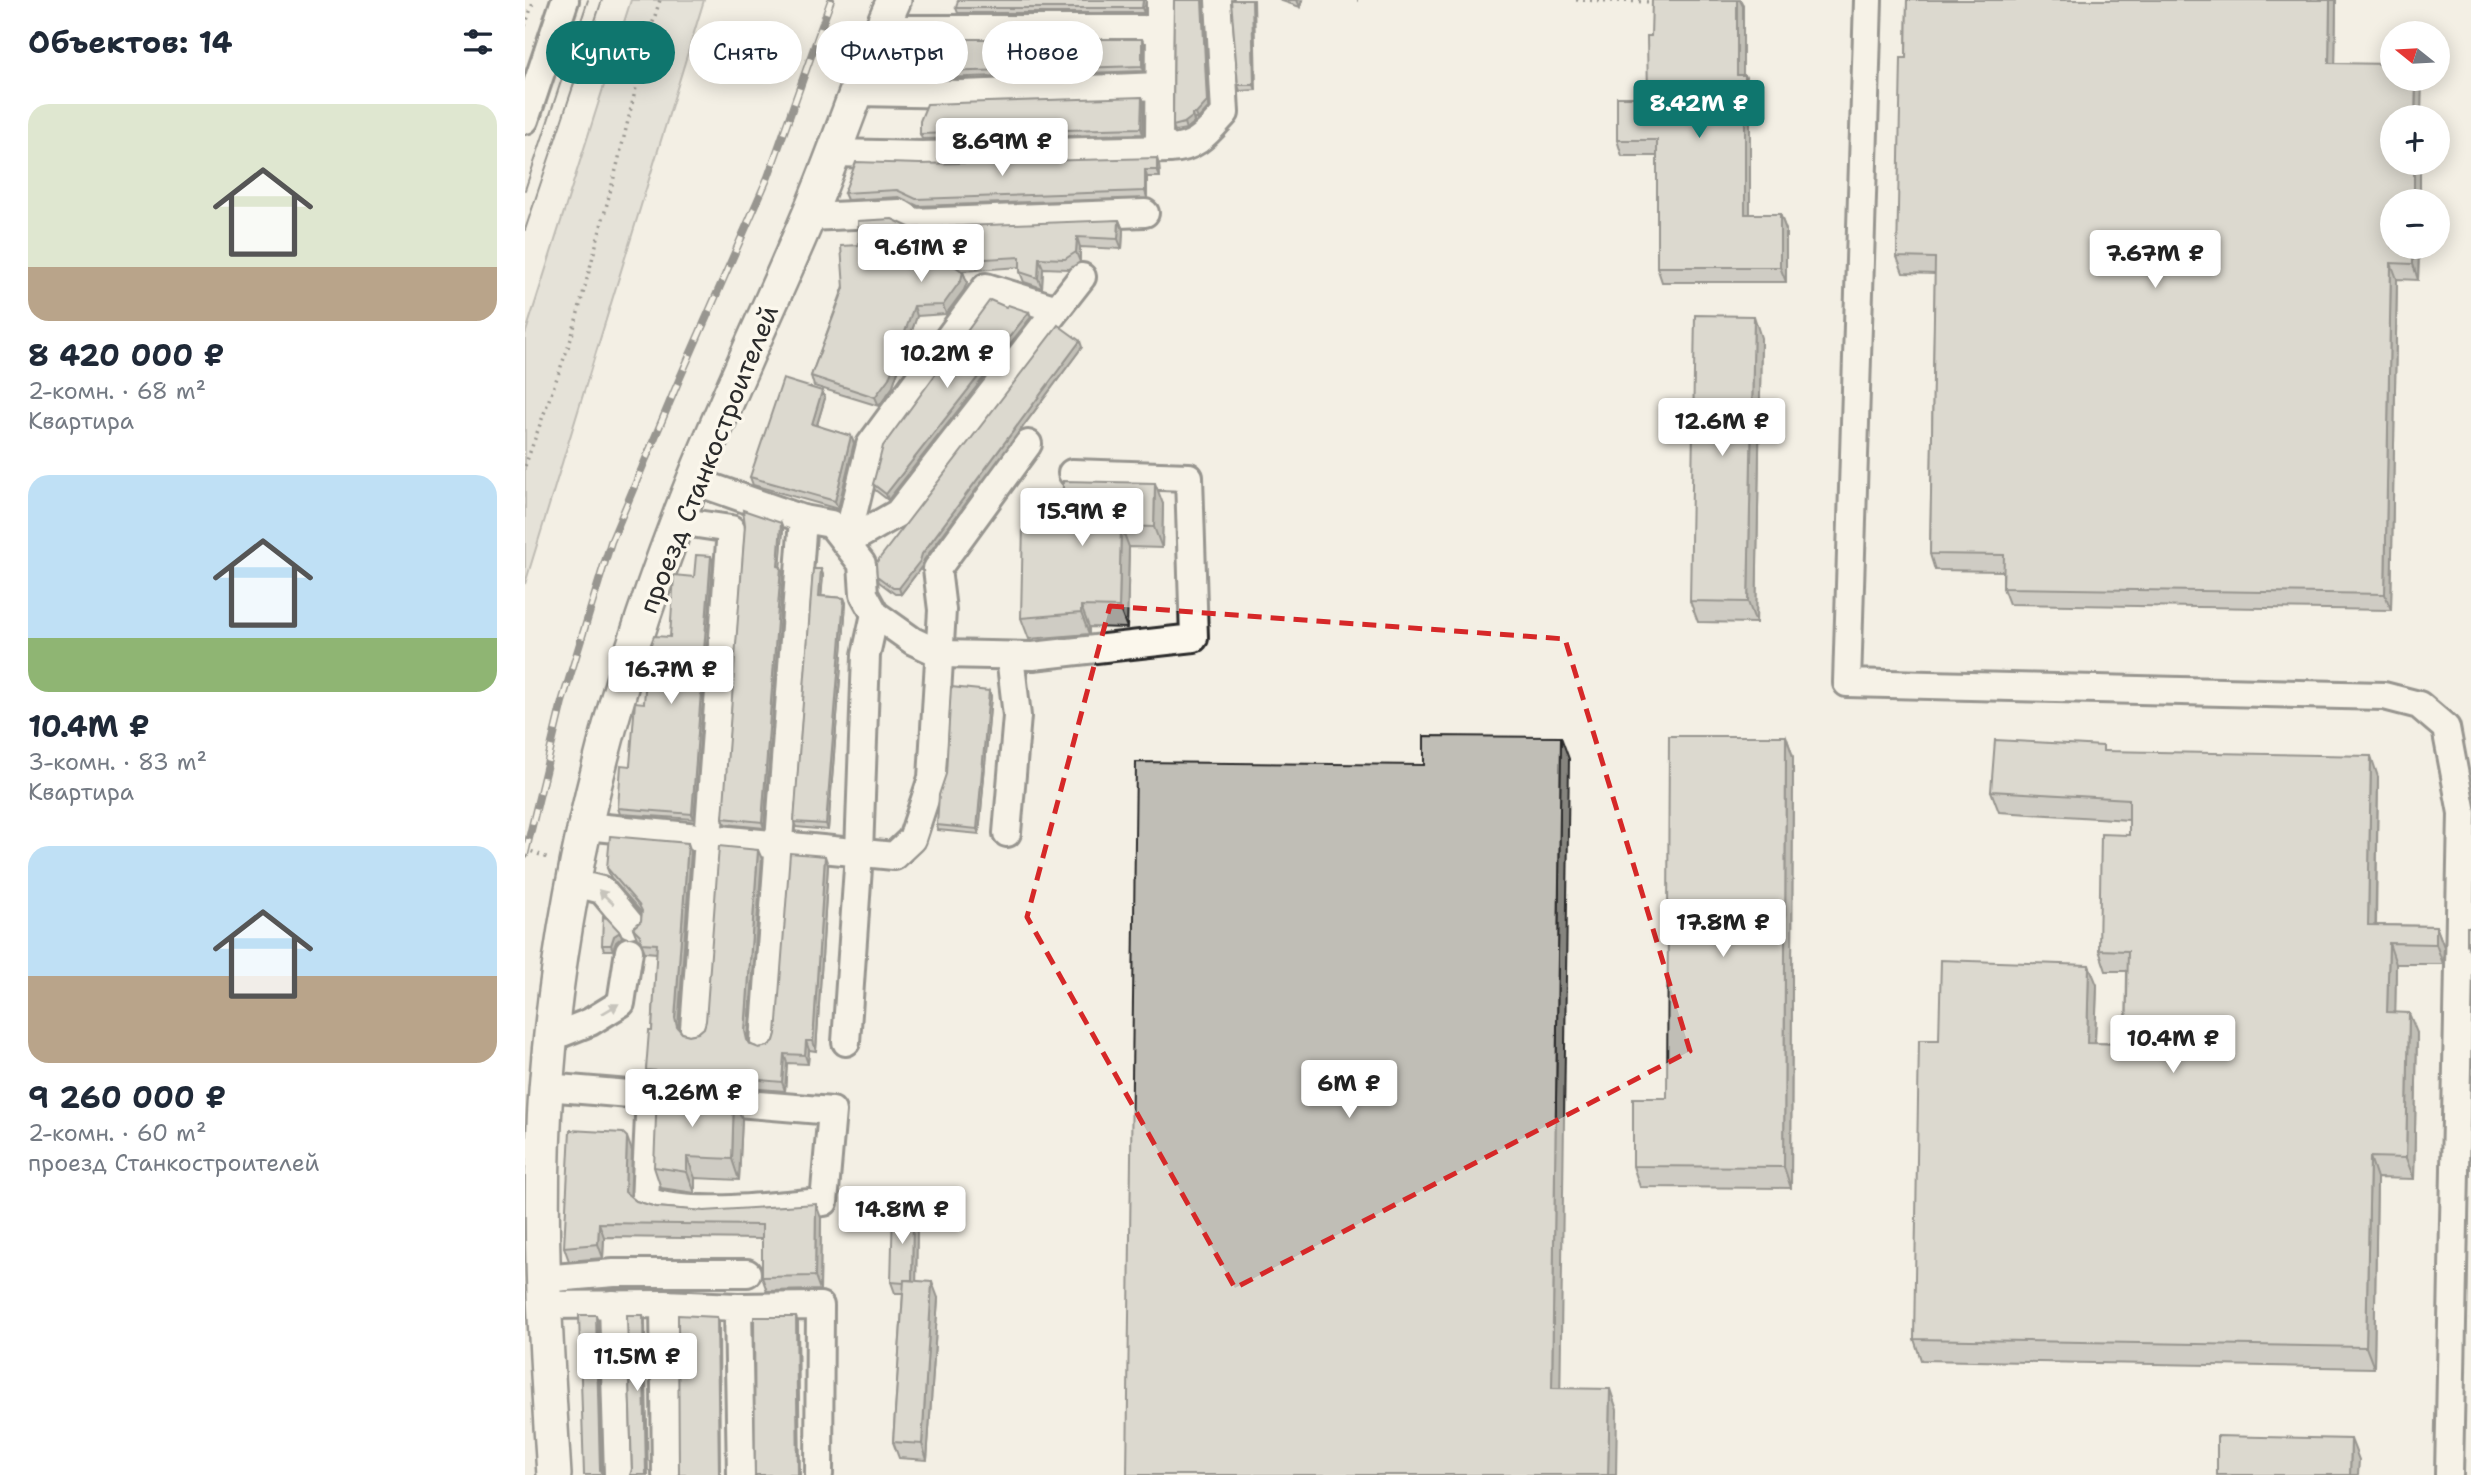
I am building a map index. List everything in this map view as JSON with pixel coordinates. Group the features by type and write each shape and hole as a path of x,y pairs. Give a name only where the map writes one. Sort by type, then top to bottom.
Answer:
{"main road":[{"name":"проезд Станкостроителей","path":"554,1475 543,1292 546,1087 574,883 585,826 608,731 636,637 677,521 835,153 887,14"}],"street":[{"path":"525,120 565,0"},
{"path":"1160,0 1159,137 1169,149"},
{"path":"835,153 922,155 1185,149 1206,134 1225,113 1219,0"},
{"path":"1868,0 1847,682 2384,696 2419,705 2446,728 2462,813 2466,876 2449,1475"},
{"path":"887,14 1160,29"},
{"path":"857,92 962,94 1160,86"},
{"path":"808,217 900,213 914,222 1145,213"},
{"path":"846,543 898,513 1082,277"},
{"path":"846,543 870,445 986,287 1057,310"},
{"path":"585,826 894,856 912,839 932,778 941,654 942,610 937,569 1028,444"},
{"path":"694,481 803,519 831,524 862,564 864,594 875,614 913,641 941,654 1010,656 1194,638 1189,477 1072,473"},
{"path":"694,1029 731,529 741,497"},
{"path":"764,1042 803,519"},
{"path":"677,521 731,529"},
{"path":"846,1042 859,853 866,656 875,614"},
{"path":"1007,833 1017,716 1010,656"},
{"path":"574,883 603,890 630,924"},
{"path":"552,1037 590,1022 621,1003 629,951"},
{"path":"546,1087 832,1111 824,1202 702,1209 664,1207 645,1200 650,1096"},
{"path":"543,1292 614,1273 747,1273"},
{"path":"543,1292 613,1304 820,1306 819,1475"},
{"path":"613,1304 618,1475"},
{"path":"664,1304 666,1475"},
{"path":"739,1307 741,1475"}],"path":[{"path":"525,26 534,0"},
{"path":"525,466 571,339 660,0"},
{"path":"1576,0 1662,2"}],"highlighted area":[{"path":"1110,606 1565,639 1690,1051 1235,1288 1027,917"}],"shaded area":[{"path":"631,0 704,0 698,21 689,21 689,49 525,584 525,335 604,84 675,84 675,21 624,21"}],"building":[{"path":"958,0 1143,0 1142,8 956,8"},
{"path":"1174,0 1202,0 1207,102 1184,123 1173,126"},
{"path":"1231,0 1252,0 1254,85 1238,85"},
{"path":"1652,0 1737,0 1737,75 1745,75 1745,214 1780,214 1780,267 1657,267 1657,140 1617,140 1617,97 1648,97 1647,36 1651,36"},
{"path":"1907,0 2330,0 2329,63 2380,64 2380,91 2416,91 2415,105 2380,105 2380,175 2414,175 2414,189 2380,189 2380,259 2413,259 2413,264 2391,263 2385,594 2003,588 2004,555 1930,554 1935,258 1897,257 1901,58 1906,58"},
{"path":"968,39 982,39 982,71 968,71"},
{"path":"1103,39 1142,39 1142,66 1103,67"},
{"path":"1142,97 1141,128 920,134 920,121 927,104"},
{"path":"1157,158 1157,170 1145,170 1145,191 916,199 897,190 844,193 856,162 920,164"},
{"path":"892,219 911,228 1119,220 1118,239 1077,237 1076,252 1065,259 1039,258 1038,278 1020,272 1020,257 948,261 963,272 961,280 943,305 914,306 889,378 875,397 811,376 844,288 841,246 859,245 858,221"},
{"path":"990,300 1029,312 886,494 873,484 883,446"},
{"path":"1695,315 1754,316 1748,602 1690,601"},
{"path":"1058,325 1080,341 922,554 920,561 899,588 893,588 877,576 876,563"},
{"path":"783,379 822,391 812,424 851,436 835,501 750,477"},
{"path":"1063,481 1155,483 1154,527 1121,526 1119,607 1081,606 1081,613 1021,618 1023,523 1062,524"},
{"path":"743,510 781,523 778,566 781,567 762,822 723,818 745,525"},
{"path":"696,555 711,556 692,814 618,808 621,765 630,766 635,702 644,703 648,652 654,636 670,637 674,575 694,577"},
{"path":"813,569 821,569 819,596 844,598 826,824 794,822"},
{"path":"951,687 989,691 977,829 937,825 939,795 946,774"},
{"path":"1424,736 1561,737 1552,1388 1610,1389 1608,1475 1127,1475 1136,762 1424,765"},
{"path":"1669,736 1786,736 1784,1167 1633,1166 1633,1098 1667,1098"},
{"path":"1995,740 2103,746 2103,751 2371,756 2368,925 2436,926 2436,944 2389,943 2387,1012 2409,1013 2406,1158 2370,1157 2366,1347 1914,1339 1919,1040 1939,1040 1941,960 2089,965 2087,1043 2126,1044 2128,951 2099,950 2101,834 2129,835 2129,799 1991,791"},
{"path":"610,836 688,843 675,1018 677,1027 682,1033 689,1035 698,1033 704,1028 706,1021 719,846 758,850 745,1031 751,1045 759,1048 768,1046 774,1041 776,1034 790,853 825,856 813,1041 806,1041 805,1055 784,1054 782,1082 646,1070 649,1031 652,1031 657,944 641,943 640,935 633,928 641,921 642,911 607,868"},
{"path":"603,917 620,932 614,936 611,945 602,945"},
{"path":"2467,927 2471,927 2471,944 2467,944"},
{"path":"657,1092 734,1098 732,1159 687,1157 687,1172 654,1167"},
{"path":"570,1130 623,1133 627,1137 625,1192 636,1201 656,1207 704,1211 816,1204 815,1276 762,1277 762,1225 599,1223 598,1244 564,1247"},
{"path":"893,1209 913,1210 912,1280 904,1280 904,1283 891,1282"},
{"path":"904,1280 932,1282 922,1444 893,1442"},
{"path":"579,1315 596,1315 602,1475 584,1475"},
{"path":"627,1315 643,1315 646,1475 630,1475 632,1469"},
{"path":"678,1315 717,1317 719,1475 679,1475"},
{"path":"754,1317 796,1317 798,1475 755,1475"},
{"path":"2217,1436 2351,1439 2350,1475 2217,1475"}],"tram line":[{"path":"525,190 588,0"},
{"path":"525,230 602,0"}],"railway":[{"path":"525,855 562,702 611,542 768,177 831,0"}]}
